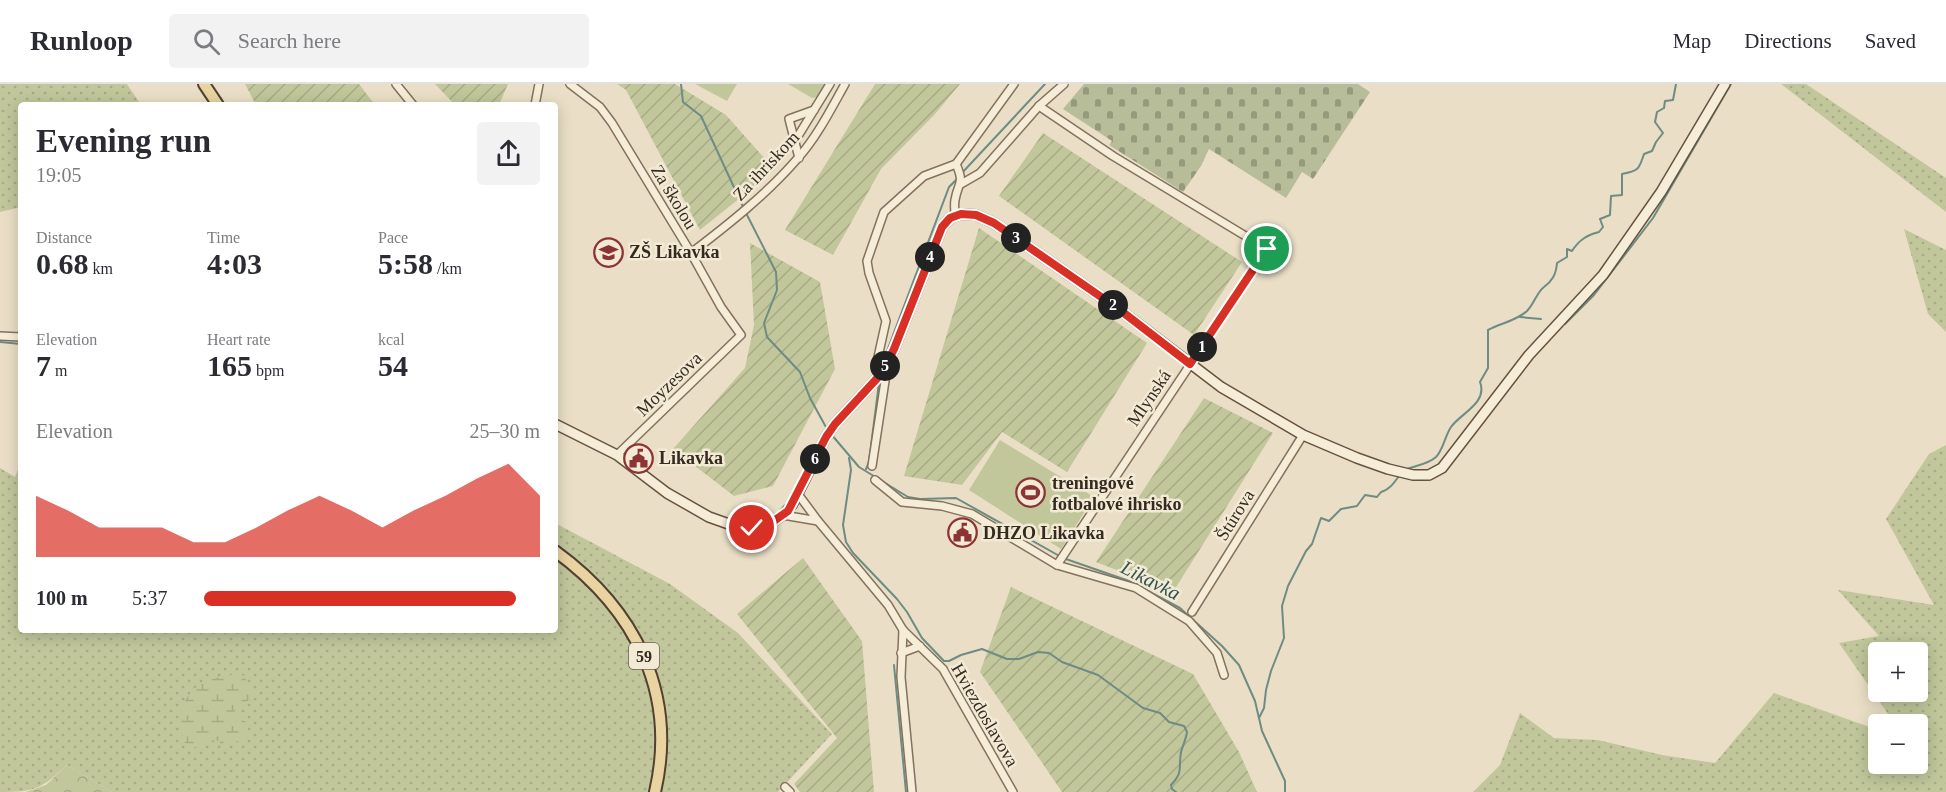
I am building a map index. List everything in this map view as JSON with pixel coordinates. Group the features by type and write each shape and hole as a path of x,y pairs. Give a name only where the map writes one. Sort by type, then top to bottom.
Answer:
{"main road":[{"path":"204,84 216,102"},
{"name":"59","path":"558,553 587,576 605,595 628,627 645,660 656,690 660,713 661,752 656,792"}],"street":[{"path":"396,84 411,102"},
{"path":"536,102 539,84"},
{"name":"Za školou","path":"570,84 600,107 612,123 721,307 741,335"},
{"path":"795,141 830,84"},
{"name":"Za ihriskom","path":"691,253 745,212 799,158 826,119 845,84"},
{"path":"872,466 885,381 876,366 885,321 867,261 884,212 924,176 956,164 1014,84"},
{"path":"961,184 980,173 1039,106 1064,84"},
{"path":"558,426 617,455 667,493 709,517 740,528 752,528 771,523 792,505 826,437 834,426 882,373 894,349 942,227 955,216 968,213 994,223 1120,310 1221,387 1303,435 1388,470 1413,475 1430,475 1442,468 1530,355 1603,274 1661,192 1725,84"},
{"name":"Mlynská","path":"1039,106 1113,156 1267,249 1058,563"},
{"path":"799,158 789,120 814,110"},
{"path":"955,216 955,198 961,184 956,164"},
{"name":"Moyzesova","path":"617,455 741,335"},
{"path":"0,336 18,337"},
{"name":"Štúrova","path":"1192,612 1303,435"},
{"path":"875,480 902,502 942,506 972,514 1058,563 1136,588 1189,621 1217,653 1224,675"},
{"name":"Hviezdoslavova","path":"798,494 888,605 903,630 943,669 1013,792"},
{"path":"783,515 818,520"},
{"path":"903,630 901,677 912,792"},
{"path":"901,653 920,646"}],"green space":[{"path":"0,84 127,84 139,102 18,102 18,208 0,212"},
{"path":"245,84 359,84 373,102 254,102"},
{"path":"435,84 508,84 500,102 452,102"},
{"path":"617,84 675,84 726,115 775,170 700,230 626,90"},
{"path":"695,84 737,84 727,101"},
{"path":"788,84 830,84 818,97 812,98"},
{"path":"875,84 960,84 935,114 881,169 833,255 785,230"},
{"path":"1084,84 1358,84 1370,92 1313,179 1302,172 1286,198 1209,149 1201,166 1183,192 1109,145 1112,141 1063,109"},
{"path":"1781,84 1806,84 1946,178 1946,212"},
{"path":"1043,133 1242,262 1194,335 999,196"},
{"path":"979,228 1147,343 1067,472 1002,432 962,485 904,476"},
{"path":"1904,229 1946,250 1946,332 1928,314"},
{"path":"750,243 820,282 835,369 773,486 734,496 673,449 745,368 754,325"},
{"path":"1204,398 1273,433 1173,592 1096,562"},
{"name":"treningové fotbalové ihrisko","path":"1000,440 1094,497 1061,549 969,490"},
{"path":"1946,445 1946,792 1473,792 1500,765 1520,713 1554,738 1598,740 1662,755 1715,763 1774,693 1868,726 1868,774 1928,774 1928,714 1888,714 1880,702 1928,702 1928,642 1868,642 1868,685 1839,643 1879,636 1838,590 1934,605 1886,519 1929,454"},
{"path":"0,468 15,477 18,470 18,633 558,633 558,525 670,584 738,633 832,734 778,792 112,792 67,765 37,788 0,792"},
{"path":"803,558 862,641 874,792 800,792 794,784 837,738 737,614"},
{"path":"1011,587 1193,674 1239,752 1257,792 1062,792 980,672"},
{"path":"227,675 243,675 258,697 247,701 234,712 247,723 245,729 247,739 230,743 224,750 219,741 208,740 194,748 187,746 182,736 181,726 185,701 202,683"},
{"path":"67,765 112,792 26,792 46,785"}],"waterway":[{"name":"Likavka","path":"681,84 683,102 701,116 776,272 777,290 764,323 767,337 800,372 810,398 827,429"},
{"path":"961,174 1045,84"},
{"path":"1405,470 1429,462 1436,457 1451,427 1477,402 1480,396 1480,382 1488,368 1488,330 1527,311 1539,292 1553,277 1557,263 1567,257 1567,249 1572,251 1580,241 1599,232 1603,227 1600,219 1610,215 1611,196 1622,195 1622,174 1632,172 1637,168 1644,154 1652,151 1663,133 1655,122 1657,112 1664,108 1665,101 1673,100 1676,84"},
{"path":"1565,324 1594,295 1653,218 1731,84"},
{"path":"884,359 949,187 957,179"},
{"path":"1520,317 1541,319"},
{"path":"0,342 18,344"},
{"path":"866,469 869,462 879,383"},
{"name":"Likavka","path":"831,434 859,467 908,497 956,498 1063,558 1129,581 1180,608 1222,646 1239,665 1255,701 1262,731 1285,781 1285,792"},
{"path":"849,458 851,470 843,525 846,542 853,553 897,599 922,638 944,661 982,649 1007,659 1019,659 1038,652 1049,653 1062,662 1098,675 1143,708 1160,713 1169,722 1184,726 1187,732 1181,752 1179,773 1171,785 1176,792"},
{"path":"1259,718 1264,708 1271,671 1284,638 1282,606 1288,586 1312,544 1321,518 1329,521 1341,509 1357,506 1365,495 1377,497 1399,476"},
{"path":"894,665 906,792"}],"place":[{"name":"ZŠ Likavka","path":"608,252"},
{"name":"Likavka","path":"638,458"},
{"name":"treningové fotbalové ihrisko","path":"1031,493"},
{"name":"DHZO Likavka","path":"962,533"}],"route":[{"path":"752,528 771,523 788,511 826,437 882,373 894,349 910,303 942,227 950,218 968,213 994,223 1120,310 1190,364 1267,249"}]}
